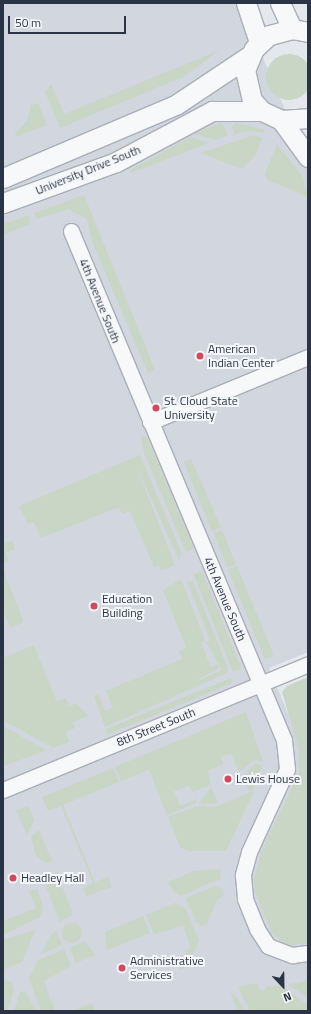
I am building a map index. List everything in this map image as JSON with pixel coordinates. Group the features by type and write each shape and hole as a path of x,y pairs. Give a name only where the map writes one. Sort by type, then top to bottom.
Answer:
{"street":[{"path":"246,3 254,49 246,86 262,111 282,120 308,118"},
{"path":"280,3 300,31"},
{"name":"University Drive South","path":"3,178 152,117 198,92 254,49 269,35 300,31"},
{"name":"University Drive South","path":"3,203 116,162 212,111 262,111"},
{"path":"282,120 308,157"},
{"name":"4th Avenue South","path":"71,231 284,740 287,770 249,852 244,875 244,893 257,929 268,946 292,955 308,953"},
{"path":"150,422 308,357"},
{"name":"8th Street South","path":"3,790 308,664"}],"shaded area":[{"name":"St. Cloud State University","path":"3,3 240,3 308,164 308,652 269,668 308,761 308,1011 3,1011"}],"green space":[{"path":"220,50 183,77 60,128 45,92 51,84 64,114"},
{"path":"289,54 302,58 308,64 312,77 308,90 302,96 289,100 276,96 270,90 266,77 270,64 276,58"},
{"path":"38,103 47,125 16,137 15,133 27,121 31,105"},
{"path":"222,123 228,135 215,140 193,133"},
{"path":"236,123 265,130 264,133 251,131 234,134 232,127"},
{"path":"253,135 262,138 256,155 242,169 201,153"},
{"path":"191,137 209,143 131,173 130,170"},
{"path":"277,144 303,177 308,197 268,180 265,174"},
{"path":"84,195 155,370 148,373 93,244 87,219 68,209 37,219 34,213"},
{"path":"29,215 30,224 3,235 3,224"},
{"path":"141,436 147,437 194,548 186,552 144,453"},
{"path":"140,455 182,554 179,560 135,463 175,565 161,571 159,565 154,567 130,511 122,514 119,507 41,538 34,522 28,524 19,506"},
{"path":"191,459 221,527 212,531 184,462"},
{"path":"222,530 236,564 228,568 214,533"},
{"path":"12,540 15,549 6,553 9,561 3,563 3,544"},
{"path":"237,566 272,651 273,656 265,659 228,570"},
{"path":"3,570 24,622 10,628 3,610"},
{"path":"202,571 241,668 233,672 194,574"},
{"path":"181,579 205,640 201,643 211,667 218,665 219,668 192,683 222,670 206,642 210,640 187,581 193,582 227,666 227,673 105,727 94,696 98,694 105,711 113,708 106,691 182,659 179,651 186,647 163,590"},
{"path":"34,645 57,702 66,698 69,706 76,703 88,716 73,722 75,728 66,732 69,742 53,748 3,720 3,658"},
{"path":"308,677 308,943 287,946 272,933 255,892 254,879 261,852 299,772 299,750 282,692 287,686"},
{"path":"231,678 232,683 107,735 106,729"},
{"path":"246,712 263,762 254,760 239,772 231,753 221,756 223,764 208,771 211,785 192,792 189,785 174,791 180,806 195,800 195,794 196,803 167,815 149,770 121,781 115,767"},
{"path":"3,726 8,729 46,750 5,766"},
{"path":"256,763 262,765 254,789 249,791 243,775"},
{"path":"113,768 119,782 63,805 95,882 108,877 112,887 86,896 83,888 93,883 61,806 48,811 42,797"},
{"path":"211,787 218,803 199,804 210,788"},
{"path":"254,791 226,851 188,851 180,847 168,817 198,806 215,807"},
{"path":"28,806 34,820 27,835 16,810"},
{"path":"39,830 52,861 47,863 36,856 31,837"},
{"path":"221,869 220,879 181,896 173,891 168,882 194,871"},
{"path":"56,872 73,914 60,922 46,887"},
{"path":"216,886 223,889 224,895 217,900 207,923 201,926 196,922 186,898"},
{"path":"37,889 43,906 40,917 3,935 3,921 36,908 29,892"},
{"path":"175,903 186,909 199,941 187,967 180,970 178,966 183,964 187,949 191,948 183,926 154,934 146,915"},
{"path":"143,916 150,933 107,950 105,932"},
{"path":"72,923 79,926 82,933 79,940 72,943 65,940 62,933 65,926"},
{"path":"35,930 22,962 3,970 3,940"},
{"path":"56,930 62,945 41,954 50,936"},
{"path":"85,941 95,955 76,963 70,948"},
{"path":"64,949 71,966 44,981 55,1011 41,1011 29,978 38,960"},
{"path":"3,978 12,983 14,990 7,1011 3,1011"},
{"path":"308,980 308,998 288,984 301,982"},
{"path":"250,984 259,984 258,989 265,991 266,987 281,985 308,1005 308,1011 250,1011 238,988"},
{"path":"25,991 36,1011 14,1011 20,992"},
{"path":"230,991 238,999 244,1011 238,1011"},
{"path":"92,1003 95,1011 72,1011"}],"place":[{"name":"American Indian Center","path":"200,356"},
{"name":"St. Cloud State University","path":"156,408"},
{"name":"Education Building","path":"94,606"},
{"name":"Lewis House","path":"228,779"},
{"name":"Headley Hall","path":"13,878"},
{"name":"Administrative Services","path":"122,968"}]}
